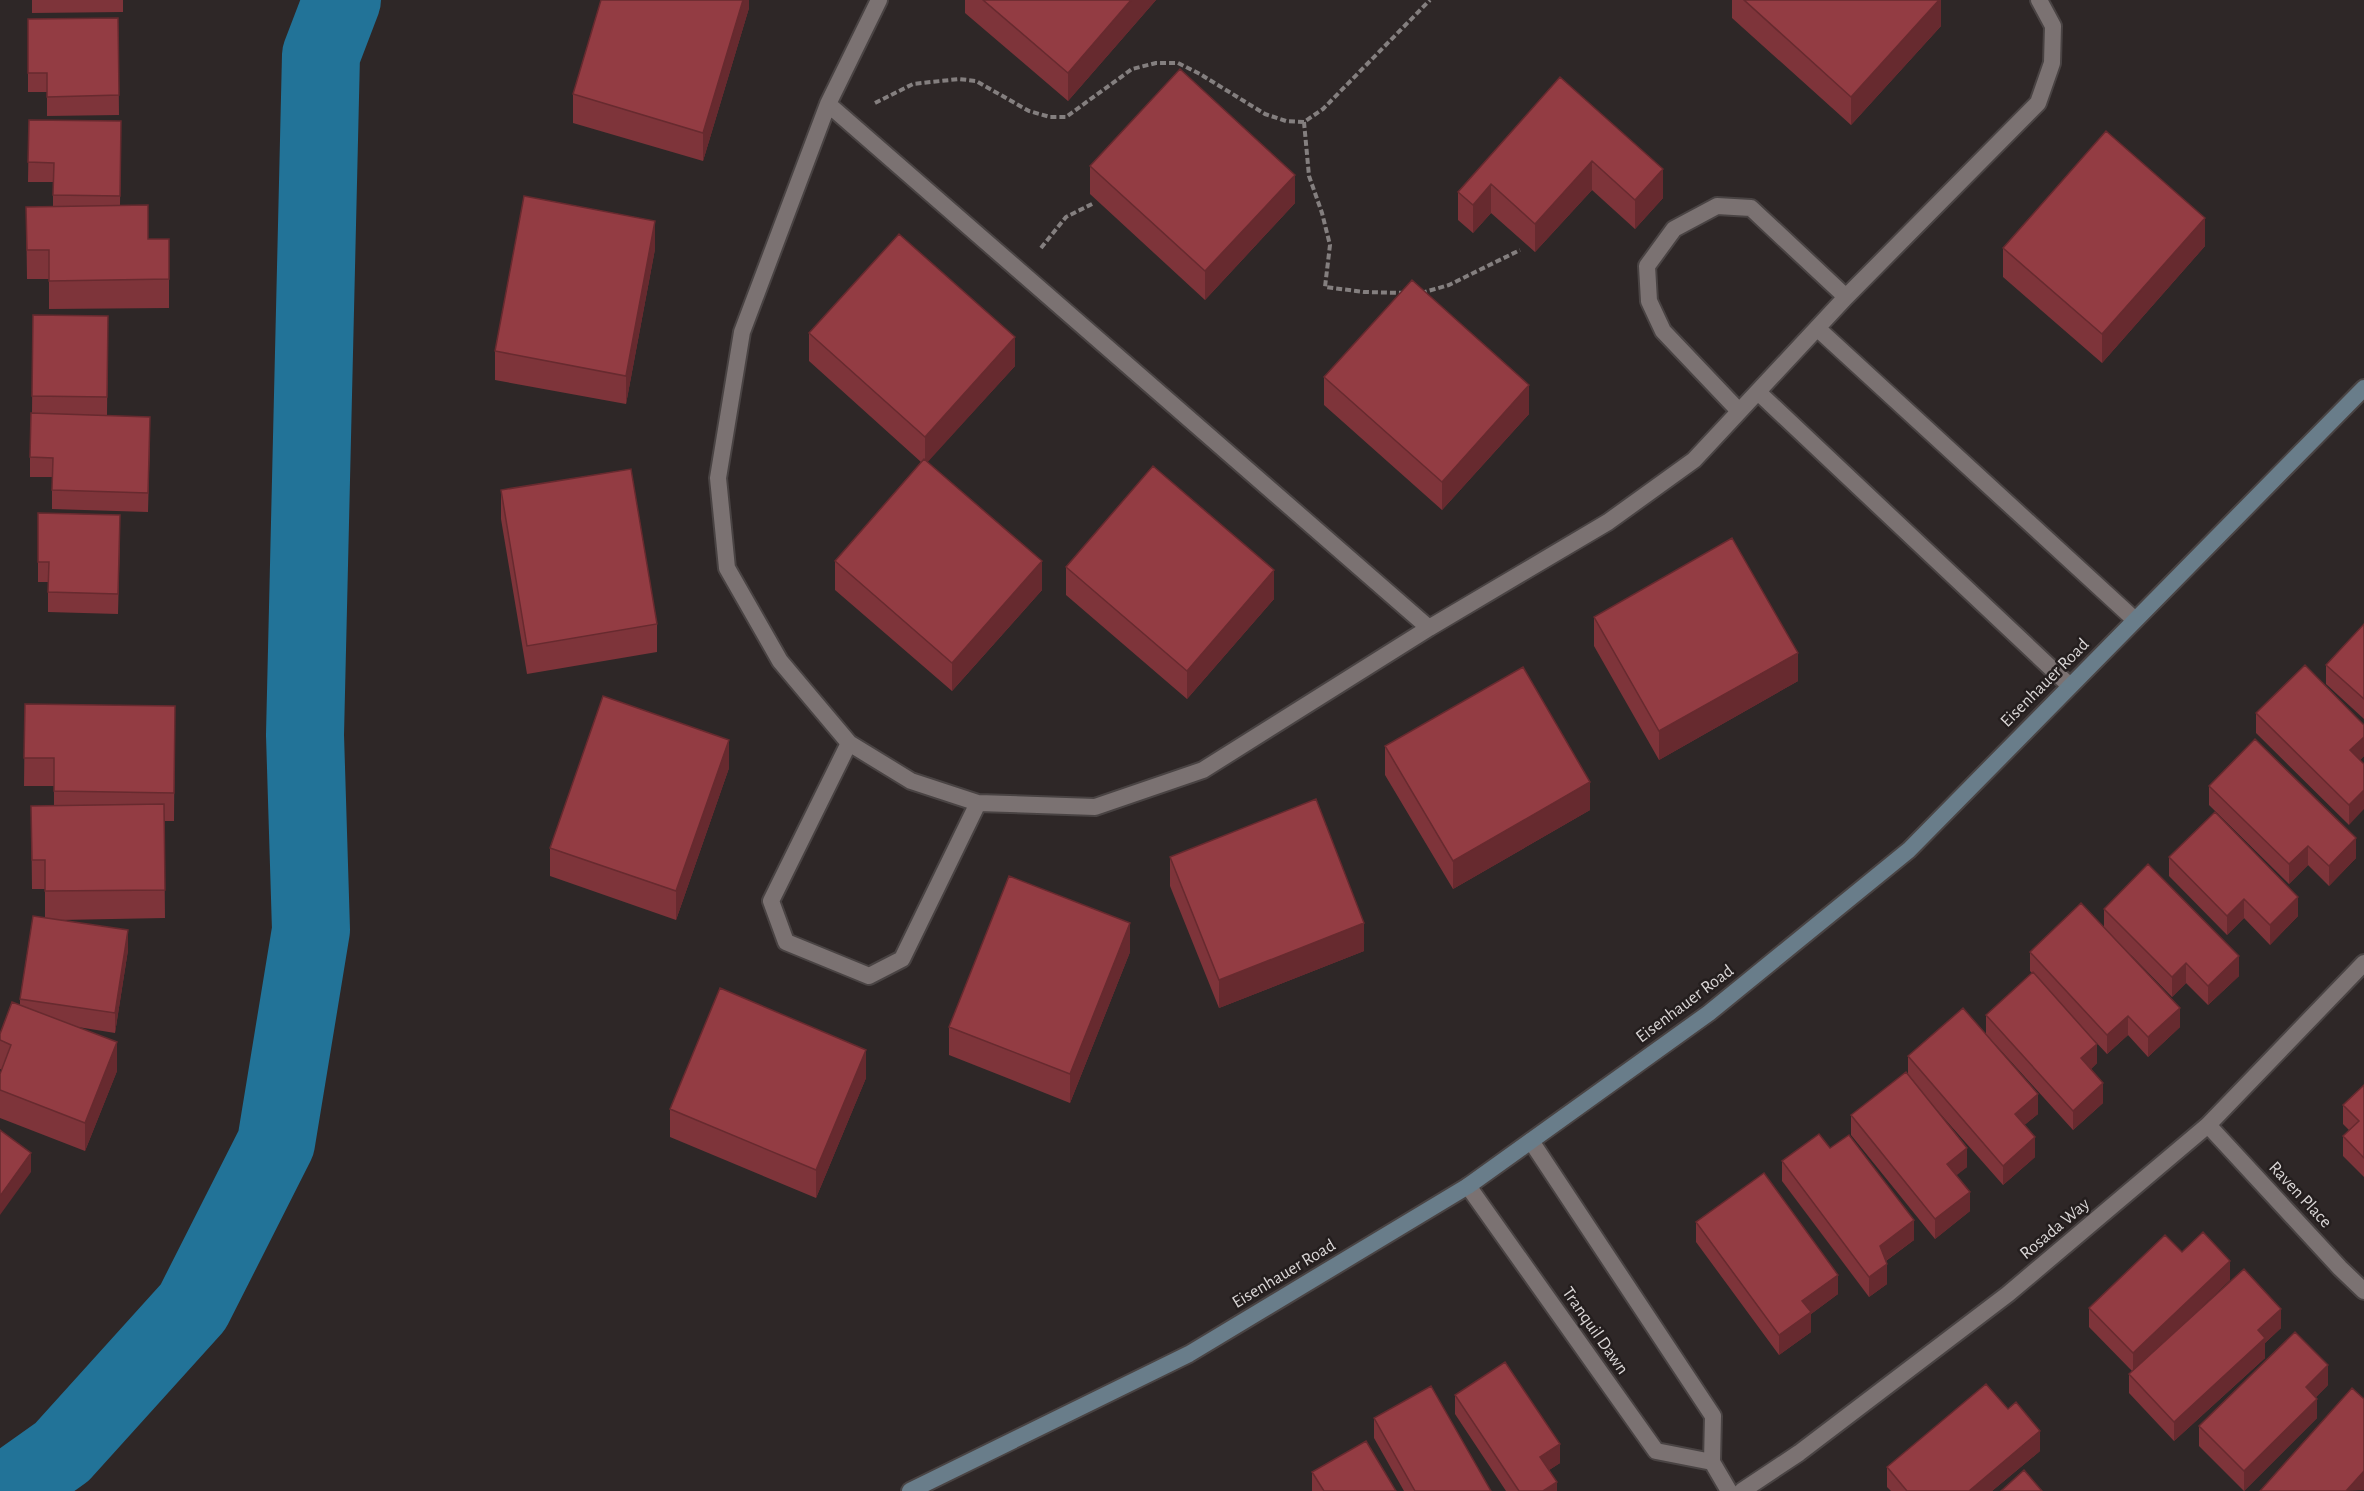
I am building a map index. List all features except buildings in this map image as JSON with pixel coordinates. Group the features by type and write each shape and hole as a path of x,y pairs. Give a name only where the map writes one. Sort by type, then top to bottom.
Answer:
{"main road":[{"name":"Eisenhauer Road","path":"910,1491 1189,1354 1468,1186 1709,1013 1910,849 2364,388"}],"street":[{"path":"879,0 828,104 742,332 718,478 727,568 780,661 849,743 911,781 978,803 1095,807 1203,770 1429,628 1608,522 1694,460 1846,297 2038,103 2052,63 2054,26 2039,0"},
{"path":"828,104 1429,628"},
{"path":"1739,411 1663,331 1649,300 1647,266 1674,230 1717,206 1751,208 1846,297"},
{"path":"1817,328 2135,620"},
{"path":"1758,392 2070,686"},
{"path":"849,743 771,901 786,942 869,976 902,959 978,803"},
{"name":"Rosada Way","path":"1742,1491 1799,1453 2008,1294 2208,1125 2364,963"},
{"name":"Raven Place","path":"2208,1125 2364,1291"},
{"path":"1531,1141 1713,1416 1712,1462 1730,1491"},
{"name":"Tranquil Dawn","path":"1468,1186 1656,1451 1712,1462"}],"path":[{"path":"844,118 913,84 959,79 976,81 1029,111 1050,117 1066,117 1132,69 1156,63 1178,63 1266,114 1286,121 1304,122 1323,109 1430,0"},
{"path":"1304,122 1309,177 1330,245 1325,287 1364,292 1421,293 1449,285 1520,250"},
{"path":"1021,272 1066,217 1094,203"}],"waterway":[{"path":"7,1491 62,1452 193,1307 276,1143 311,930 305,735 321,55 342,0"}]}
